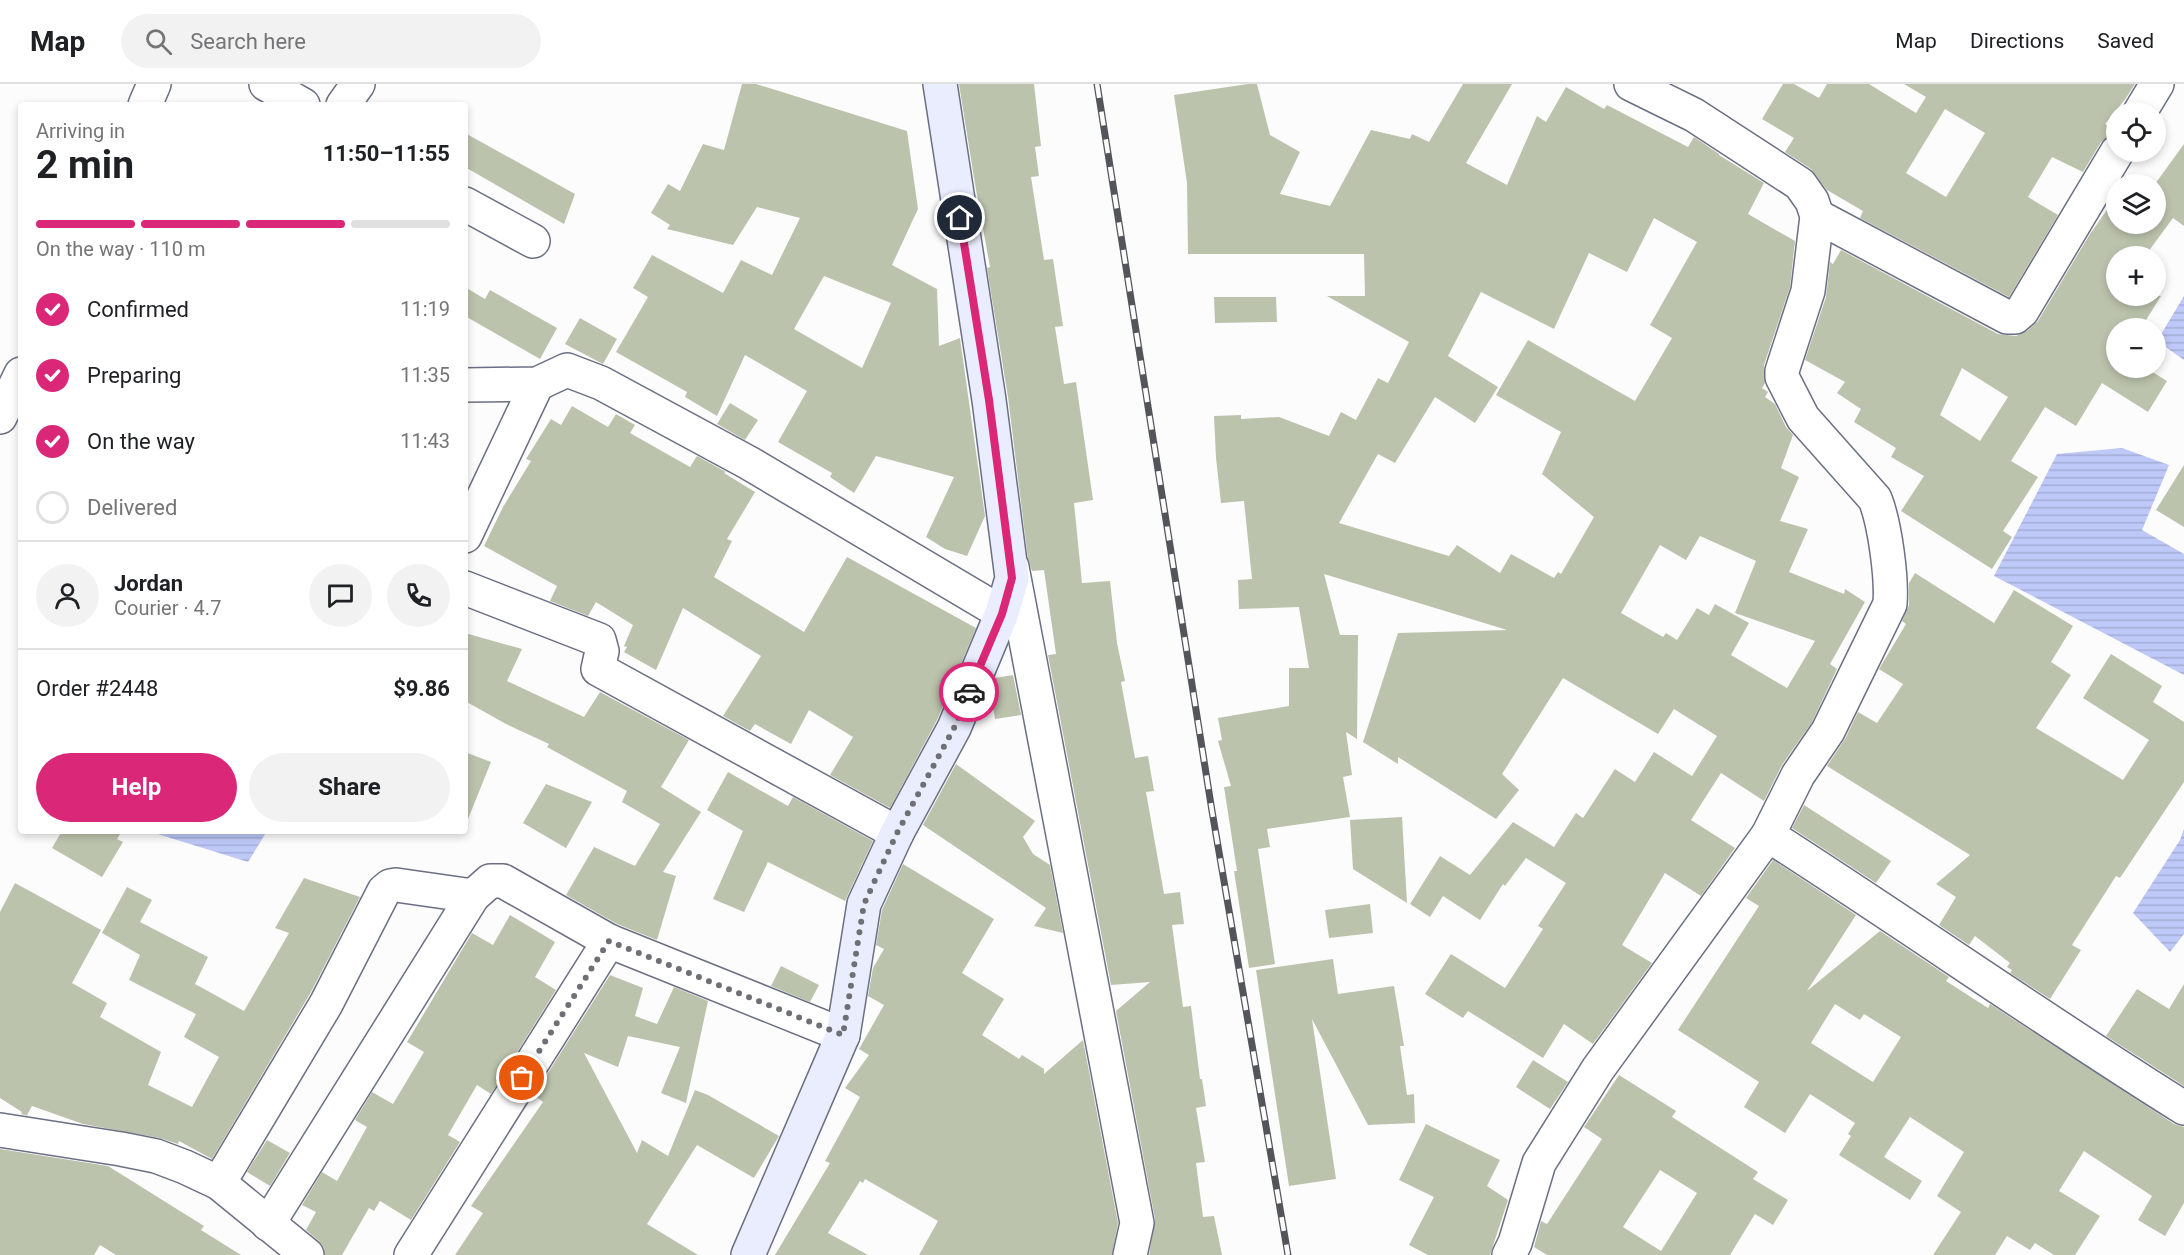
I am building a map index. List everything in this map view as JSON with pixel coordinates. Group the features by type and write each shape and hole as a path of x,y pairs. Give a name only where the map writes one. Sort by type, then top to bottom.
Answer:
{"street":[{"path":"145,102 154,84"},
{"path":"266,84 298,102"},
{"path":"345,102 358,84"},
{"path":"748,1255 843,1035 864,904 897,833 954,728 1002,614 1012,578 989,400 940,84"},
{"path":"1509,1255 1515,1243 1539,1163 1598,1069 1768,835 1798,775 1828,731 1890,604 1881,516 1875,499 1803,418 1782,377 1808,291 1817,216 1812,201 1800,184 1694,116 1631,84"},
{"path":"2146,102 2157,84"},
{"path":"1817,216 2007,316 2015,317 2022,312 2111,162"},
{"path":"468,206 533,241"},
{"path":"468,385 537,384 567,370 601,383 749,463 1002,614"},
{"path":"0,417 18,380"},
{"path":"468,530 537,384"},
{"path":"1011,566 1137,1222 1130,1255"},
{"path":"468,589 599,640 602,651 598,669 897,833"},
{"path":"1768,835 1890,913 2118,1068 2184,1108"},
{"path":"268,1224 473,896 490,881 503,881 609,941 843,1035"},
{"path":"219,1183 326,1004 384,891 396,885 473,896"},
{"path":"411,1255 609,941"},
{"path":"0,1130 156,1156 219,1183 307,1255"}],"water":[{"path":"2184,296 2184,360 2166,347 2166,326"},
{"path":"2122,448 2169,465 2142,530 2184,554 2184,675 1994,576 2057,454"},
{"path":"2184,829 2184,934 2170,952 2133,913 2180,840"},
{"path":"158,834 265,834 248,862"}],"building":[{"path":"742,84 756,84 907,131 918,209 892,265 937,289 939,346 960,338 985,516 967,556 945,549 926,537 954,477 876,456 854,493 830,477 832,473 778,442 807,391 745,355 717,416 685,397 687,392 616,352 648,297 633,288 652,255 723,293 741,260 772,275 800,218 757,207 733,245 667,229 670,225 651,213 668,184 680,191 703,144 724,150","holes":["824,276 891,303 862,368 794,329"]},
{"path":"959,84 1034,84 1041,146 1035,147 1039,176 1031,177 1044,260 1053,259 1063,326 1055,327 1064,384 1076,382 1093,500 1074,503 1082,583 1110,581 1117,643 1125,681 1121,682 1135,758 1148,756 1154,791 1146,792 1164,894 1180,892 1184,924 1172,925 1183,1007 1191,1006 1200,1079 1202,1079 1206,1106 1196,1108 1205,1162 1196,1163 1203,1217 1214,1216 1222,1255 1149,1255 1155,1219 1116,1011 1150,982 1111,985 1048,655 1056,654 1044,570 1032,571 1028,559 1008,397 987,268 990,267"},
{"path":"1257,84 1270,135 1300,152 1280,194 1330,206 1371,130 1410,139 1412,134 1429,142 1463,84 1512,84 1466,163 1507,185 1537,116 1546,122 1566,87 1604,109 1607,105 1688,147 1694,137 1764,183 1748,214 1795,241 1790,287 1764,365 1765,383 1762,388 1768,392 1765,397 1775,404 1786,427 1793,435 1781,468 1799,477 1780,521 1808,529 1789,572 1844,594 1845,589 1865,602 1830,664 1837,669 1812,722 1782,765 1764,801 1721,773 1691,820 1735,848 1701,896 1665,873 1622,945 1652,963 1593,1044 1564,1024 1543,1058 1468,1011 1463,1018 1425,994 1451,954 1505,988 1543,929 1538,926 1566,883 1526,858 1505,886 1503,884 1480,920 1443,896 1430,917 1410,904 1440,856 1470,875 1513,822 1554,847 1576,813 1583,818 1615,769 1635,782 1654,752 1692,776 1717,736 1674,709 1658,734 1563,678 1502,774 1519,790 1496,819 1398,757 1398,764 1363,742 1398,633 1507,630 1324,574 1340,635 1358,635 1357,739 1346,732 1352,775 1343,777 1350,817 1267,829 1270,847 1258,849 1275,964 1249,968 1224,787 1231,786 1218,741 1222,740 1218,718 1289,706 1289,668 1309,668 1299,607 1239,609 1238,580 1252,579 1244,501 1221,503 1214,416 1241,415 1241,419 1279,417 1329,436 1341,412 1356,420 1378,378 1388,383 1409,342 1327,296 1365,296 1364,254 1188,254 1187,183 1174,95","holes":["1654,218 1697,242 1650,325 1672,338 1635,401 1528,340 1496,395 1561,432 1542,474 1594,517 1561,574 1558,572 1554,578 1511,554 1500,573 1457,545 1449,556 1339,523 1378,454 1395,463 1435,397 1475,423 1498,387 1448,356 1481,292 1554,329 1589,253 1627,272","1700,536 1756,561 1735,613 1815,641 1787,688 1731,655 1749,623 1715,604 1709,615 1697,608 1677,640 1666,633 1663,637 1621,613 1660,545 1686,560"]},
{"path":"1783,84 1794,84 1819,98 1827,84 1869,84 1916,113 1926,97 1904,84 2135,84 2123,102 2106,102 2106,138 2101,142 2083,172 2052,157 2028,197 2058,215 2009,297 1860,218 1863,211 1827,190 1811,169 1785,152 1794,138 1762,119","holes":["1945,109 1985,133 1946,197 1906,173"]},
{"path":"468,135 575,194 564,224 468,169"},
{"path":"2184,144 2184,226 2173,218 2166,228 2166,174 2162,174"},
{"path":"2106,211 2106,234 2161,234 2152,246 2106,246 2106,306 2155,306 2147,318 2106,318 2106,378 2162,378 2167,381 2148,412 2102,383 2076,426 2045,407 2011,461 2038,477 2003,531 2012,537 1992,569 1901,511 1924,476 1891,457 1896,448 1854,422 1861,409 1837,393 1845,382 1805,360 1826,297 1830,262 1833,264 1841,250 1998,334 2016,336 2027,331 2038,321","holes":["1962,368 2008,397 1980,441 1940,415"]},
{"path":"468,289 485,299 490,290 557,328 540,359 468,318"},
{"path":"1214,297 1276,297 1277,322 1215,323"},
{"path":"580,318 617,339 603,364 565,344"},
{"path":"730,403 758,420 745,440 717,424"},
{"path":"572,406 608,427 616,414 635,425 630,433 690,467 697,456 755,492 727,539 732,541 714,577 804,632 847,557 976,628 937,720 890,808 830,775 853,737 809,710 791,744 755,724 750,731 723,716 761,656 683,608 656,670 624,652 627,647 624,646 633,625 596,602 588,616 550,601 557,586 484,546 503,507 531,461 526,459 551,419 561,425"},
{"path":"2184,465 2184,527 2156,510"},
{"path":"1915,573 1994,623 2014,590 2073,626 2051,662 2071,675 2036,728 2123,780 2149,740 2083,698 2111,654 2162,686 2153,702 2184,722 2184,782 2120,878 2116,876 2072,945 2081,950 2050,999 2010,973 2012,970 2007,967 2010,963 1975,936 1969,945 1939,925 1956,897 1936,884 1970,855 1827,766 1845,739 1858,712 1877,723 1903,684 1879,669 1906,624 1902,621 1909,605 1909,583"},
{"path":"468,634 522,649 507,681 584,717 600,692 689,740 661,787 701,812 663,872 676,876 657,940 617,924 566,895 594,847 635,866 660,824 622,802 627,791 547,747 549,744 468,703"},
{"path":"1013,675 1021,715 995,719 990,689 995,678"},
{"path":"468,753 491,762 468,819"},
{"path":"956,764 1035,821 1023,837 1033,854 1050,865 1063,933 1034,926 1046,908 923,825"},
{"path":"728,772 788,806 793,797 873,841 845,901 768,862 744,912 713,899 743,831 707,810"},
{"path":"546,784 592,802 566,848 523,823"},
{"path":"1804,805 1891,861 1876,883 1792,828"},
{"path":"1402,817 1407,903 1353,869 1350,820"},
{"path":"60,834 120,834 117,839 123,842 102,877 52,848"},
{"path":"1773,860 1856,915 1807,991 1880,931 1949,977 1946,981 1988,1008 1990,1004 2174,1124 2184,1127 2184,1203 2165,1236 2138,1220 2152,1196 2084,1151 2059,1191 2100,1216 2075,1255 2054,1255 2035,1243 2030,1250 2007,1236 1995,1255 1933,1255 1961,1212 1937,1196 1964,1152 1910,1117 1884,1157 1922,1181 1910,1200 1839,1155 1851,1136 1848,1134 1855,1123 1810,1094 1785,1133 1744,1107 1759,1082 1678,1030 1759,906 1746,898","holes":["1835,1004 1860,1020 1864,1014 1901,1037 1873,1082 1811,1043"]},
{"path":"903,864 994,919 962,973 1004,999 982,1035 1019,1059 1022,1055 1044,1069 1044,1074 1083,1040 1118,1223 1112,1255 919,1255 938,1221 865,1179 863,1183 860,1181 828,1233 868,1255 775,1255 830,1163 825,1161 860,1097 845,1088 869,1055 859,1049 884,1005 868,996 873,968 884,949 876,945 882,910"},
{"path":"304,878 360,897 311,992 212,1159 179,1141 178,1144 160,1138 83,1124 32,1106 27,1115 29,1116 21,1114 22,1112 0,1098 0,912 15,883 101,930 72,983 107,1003 100,1017 161,1052 148,1085 192,1107 219,1057 184,1037 196,1014 129,980 140,955 102,933 127,887 152,900 140,922 208,957 195,984 244,1011 289,933 275,928"},
{"path":"1370,904 1373,933 1329,938 1325,910"},
{"path":"510,915 555,942 535,977 556,990 491,1094 477,1085 448,1135 460,1142 411,1220 380,1201 374,1211 369,1208 342,1255 325,1255 324,1248 319,1241 306,1230 316,1212 302,1205 322,1172 337,1181 367,1127 355,1120 372,1092 393,1104 424,1052 407,1042 472,933 493,945"},
{"path":"1333,959 1338,994 1394,986 1404,1046 1400,1046 1407,1095 1414,1094 1415,1123 1368,1125 1312,1019 1336,1179 1289,1186 1256,970"},
{"path":"781,966 819,985 810,1002 771,986"},
{"path":"610,975 643,988 635,1016 657,1024 674,987 708,1001 686,1103 661,1093 680,1047 628,1036 618,1067 584,1053 637,1153 642,1140 668,1156 695,1090 708,1095 779,1136 754,1178 697,1145 647,1224 698,1255 455,1255 483,1213 471,1206 543,1102 534,1095"},
{"path":"2184,984 2184,1086 2106,1036 2137,989 2169,1009"},
{"path":"1533,1060 1568,1082 1550,1109 1516,1087"},
{"path":"1619,1075 1676,1111 1672,1117 1758,1172 1753,1179 1788,1200 1773,1225 1755,1214 1730,1255 1547,1255 1534,1247 1541,1221 1547,1224 1602,1139 1584,1127","holes":["1660,1170 1697,1193 1661,1251 1623,1227"]},
{"path":"1426,1124 1500,1160 1487,1186 1508,1200 1490,1255 1428,1255 1409,1245 1434,1197 1399,1180"},
{"path":"267,1140 290,1153 270,1186 247,1172"},
{"path":"0,1149 108,1166 204,1226 201,1230 241,1255 116,1255 100,1245 94,1255 0,1255"}],"railway":[{"path":"1097,84 1212,811 1288,1255"}],"way so far":[{"path":"522,1078 609,941 843,1035 864,904 897,833 954,728 969,692"}],"route":[{"path":"960,218 989,400 1012,578 1002,614 969,692"}]}
